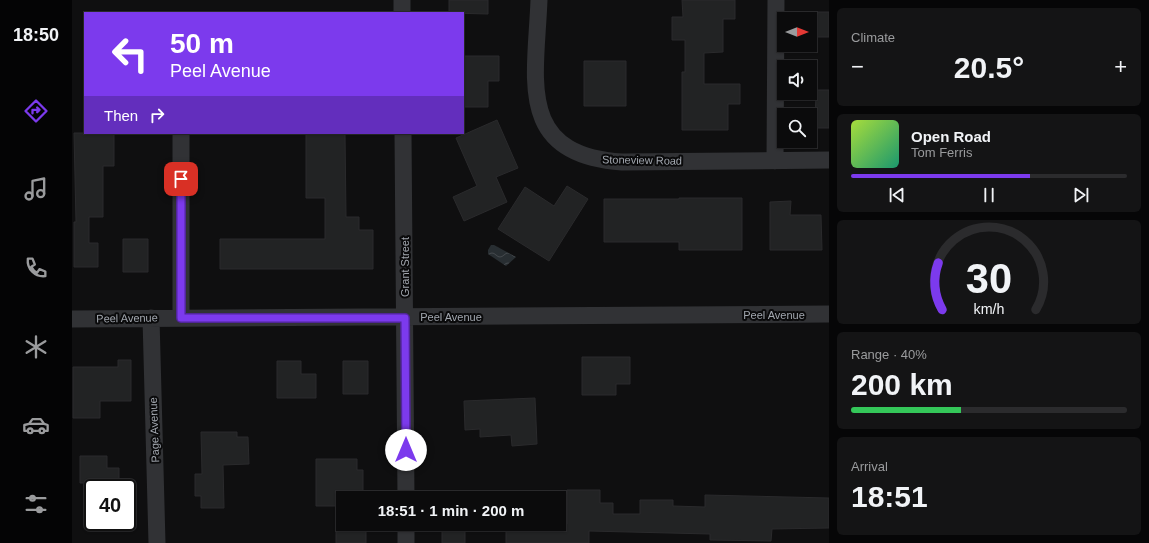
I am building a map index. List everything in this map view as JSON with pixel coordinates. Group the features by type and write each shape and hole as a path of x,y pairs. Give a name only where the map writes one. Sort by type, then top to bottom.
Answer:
{"street":[{"path":"402,0 402,12"},
{"name":"Stoneview Road","path":"539,0 536,86 539,108 548,129 562,144 581,155 600,160 829,160"},
{"path":"775,160 776,0"},
{"path":"181,134 181,318"},
{"name":"Grant Street","path":"403,134 406,491"},
{"name":"Peel Avenue","path":"72,319 829,314"},
{"name":"Page Avenue","path":"151,318 157,543"},
{"path":"406,531 406,543"}],"water":[{"path":"491,245 494,245 516,257 506,266 488,254 488,250"}],"building":[{"path":"449,0 488,0 488,14 449,12"},
{"path":"682,0 735,0 735,19 723,19 723,52 704,53 704,84 740,84 740,104 728,104 728,130 682,130 682,72 685,72 685,40 672,40 672,17 683,17"},
{"path":"817,12 829,12 829,37 817,37"},
{"path":"464,56 499,56 499,81 488,81 488,107 464,107"},
{"path":"584,61 626,61 626,106 584,106"},
{"path":"817,90 829,90 829,128 817,128 817,108 816,108"},
{"path":"497,120 518,168 496,177 507,202 464,221 453,197 477,186 456,138"},
{"path":"74,133 114,134 114,166 103,166 103,217 89,217 89,243 98,243 98,267 74,267 74,222 76,222"},
{"path":"306,134 345,134 346,217 359,217 359,230 373,230 373,269 220,269 220,239 325,239 325,198 306,198"},
{"path":"567,186 588,199 549,261 498,229 525,187 554,206"},
{"path":"742,198 742,250 679,250 679,242 604,242 604,199"},
{"path":"791,201 790,215 821,215 822,250 770,250 770,202"},
{"path":"123,239 148,239 148,272 123,272"},
{"path":"582,357 630,357 630,384 616,384 616,395 582,395"},
{"path":"118,360 131,360 131,401 100,401 100,418 73,418 73,367 118,367"},
{"path":"277,361 301,361 301,374 316,374 316,398 277,398"},
{"path":"343,361 368,361 368,394 343,394"},
{"path":"535,398 537,444 512,446 511,435 480,437 480,429 465,430 464,401"},
{"path":"201,432 237,432 237,437 248,437 249,464 223,465 224,508 201,508 201,496 195,496 195,474 202,474"},
{"path":"80,456 107,456 107,468 119,468 119,479 84,479 84,483 80,483"},
{"path":"316,459 357,459 357,470 363,470 363,491 336,491 336,506 316,506"},
{"path":"567,490 600,490 600,503 613,503 613,514 640,514 640,500 673,500 673,506 705,507 705,495 829,498 829,528 772,529 771,541 710,540 710,534 589,531 589,543 506,543 506,531 566,531"},
{"path":"336,531 366,531 366,543 336,543"},
{"path":"442,531 465,531 465,543 442,543"}],"route":[{"path":"181,179 181,318 405,318 406,450"}]}
